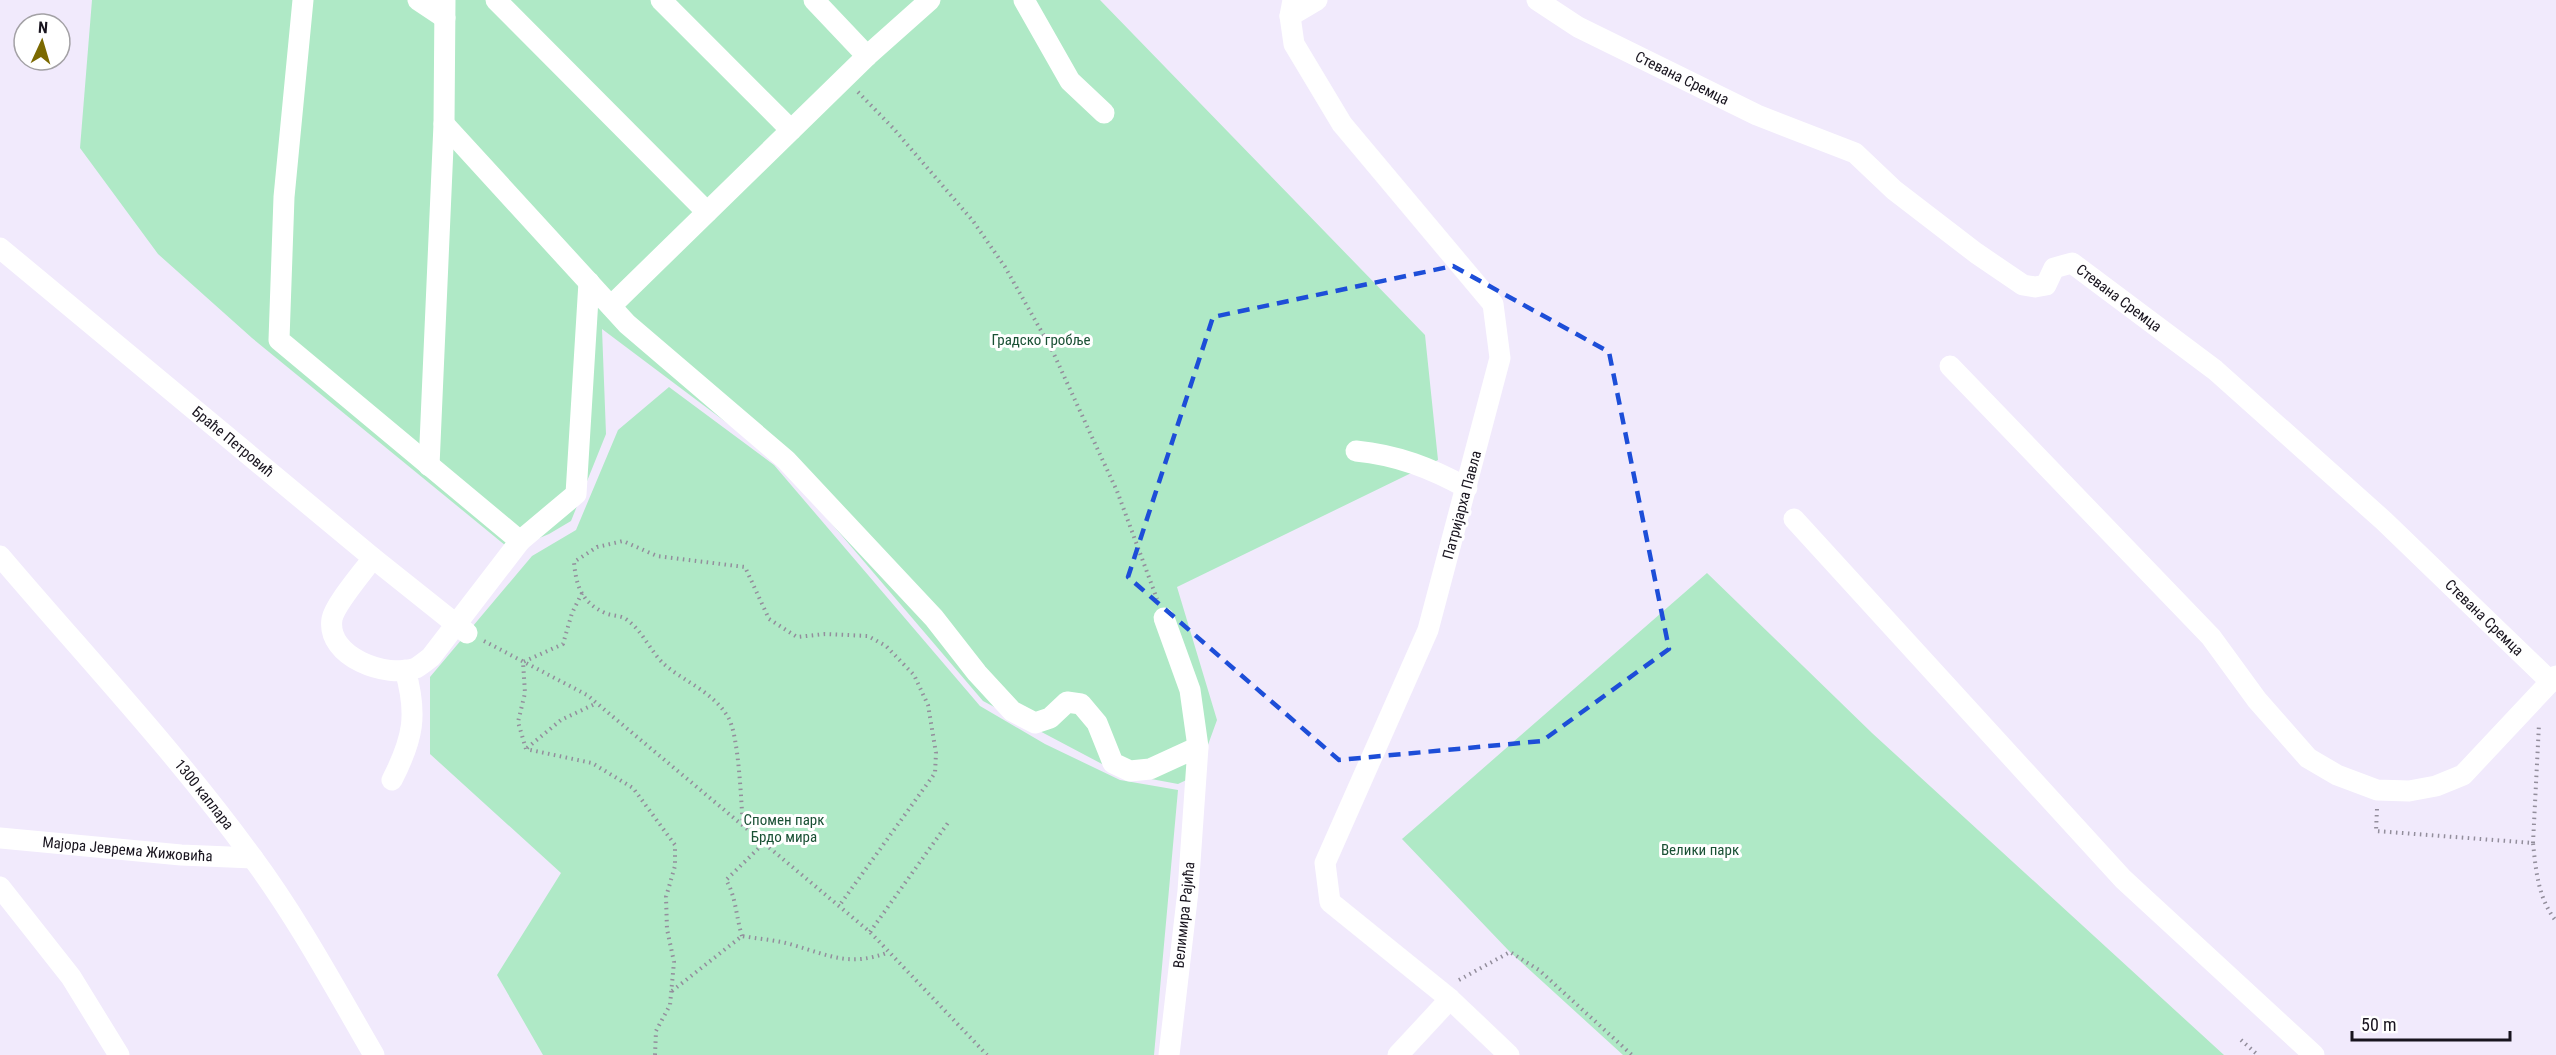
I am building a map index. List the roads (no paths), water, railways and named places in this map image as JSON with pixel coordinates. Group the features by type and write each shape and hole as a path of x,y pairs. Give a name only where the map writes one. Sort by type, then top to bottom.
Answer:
{"street":[{"path":"303,0 285,197 279,340 520,541"},
{"path":"418,0 445,9 444,124 429,466"},
{"path":"496,0 707,212"},
{"path":"661,0 791,130"},
{"path":"814,0 867,56"},
{"path":"611,306 867,56 930,0"},
{"path":"1024,0 1070,81 1104,112"},
{"path":"1292,8 1317,0"},
{"name":"Стевана Сремца","path":"1537,0 1578,27 1757,115 1855,153 1894,190 1976,254 2023,285 2035,287 2046,285 2054,268 2072,263 2215,370 2384,521 2549,684"},
{"name":"Патријарха Павла","path":"1292,8 1294,44 1342,124 1493,304 1500,358 1428,630 1325,863 1330,902 1445,995 1509,1055"},
{"path":"444,124 636,332 786,460 934,618 977,673 1012,711 1035,723 1050,718 1067,702 1081,704 1097,723 1113,763 1130,771 1149,768 1198,747"},
{"name":"Браће Петровић","path":"0,248 373,558 462,629"},
{"path":"373,558 334,614 334,635 347,652 370,665 405,670 416,668 462,629 520,541 576,494 589,282"},
{"path":"1950,366 2211,637 2257,700 2308,758 2337,775 2377,790 2409,791 2436,786 2463,775 2549,684"},
{"path":"1356,451 1389,454 1434,470 1467,488"},
{"path":"1794,519 2123,879 2314,1055"},
{"name":"1300 каплара","path":"0,556 168,750 253,858 315,953 374,1055"},
{"name":"Велимира Рајића","path":"1164,618 1190,690 1198,747 1188,891 1169,1055"},
{"path":"392,780 406,753 413,726 413,695 405,670"},
{"name":"Мајора Јеврема Жижовића","path":"0,838 191,855 253,858"},
{"path":"0,887 71,977 119,1055"},
{"path":"1398,1055 1445,995"}],"park label":[{"name":"Градско гробље","path":"1041,340"},
{"name":"Спомен парк Брдо мира","path":"784,828"},
{"name":"Велики парк","path":"1700,850"}]}
